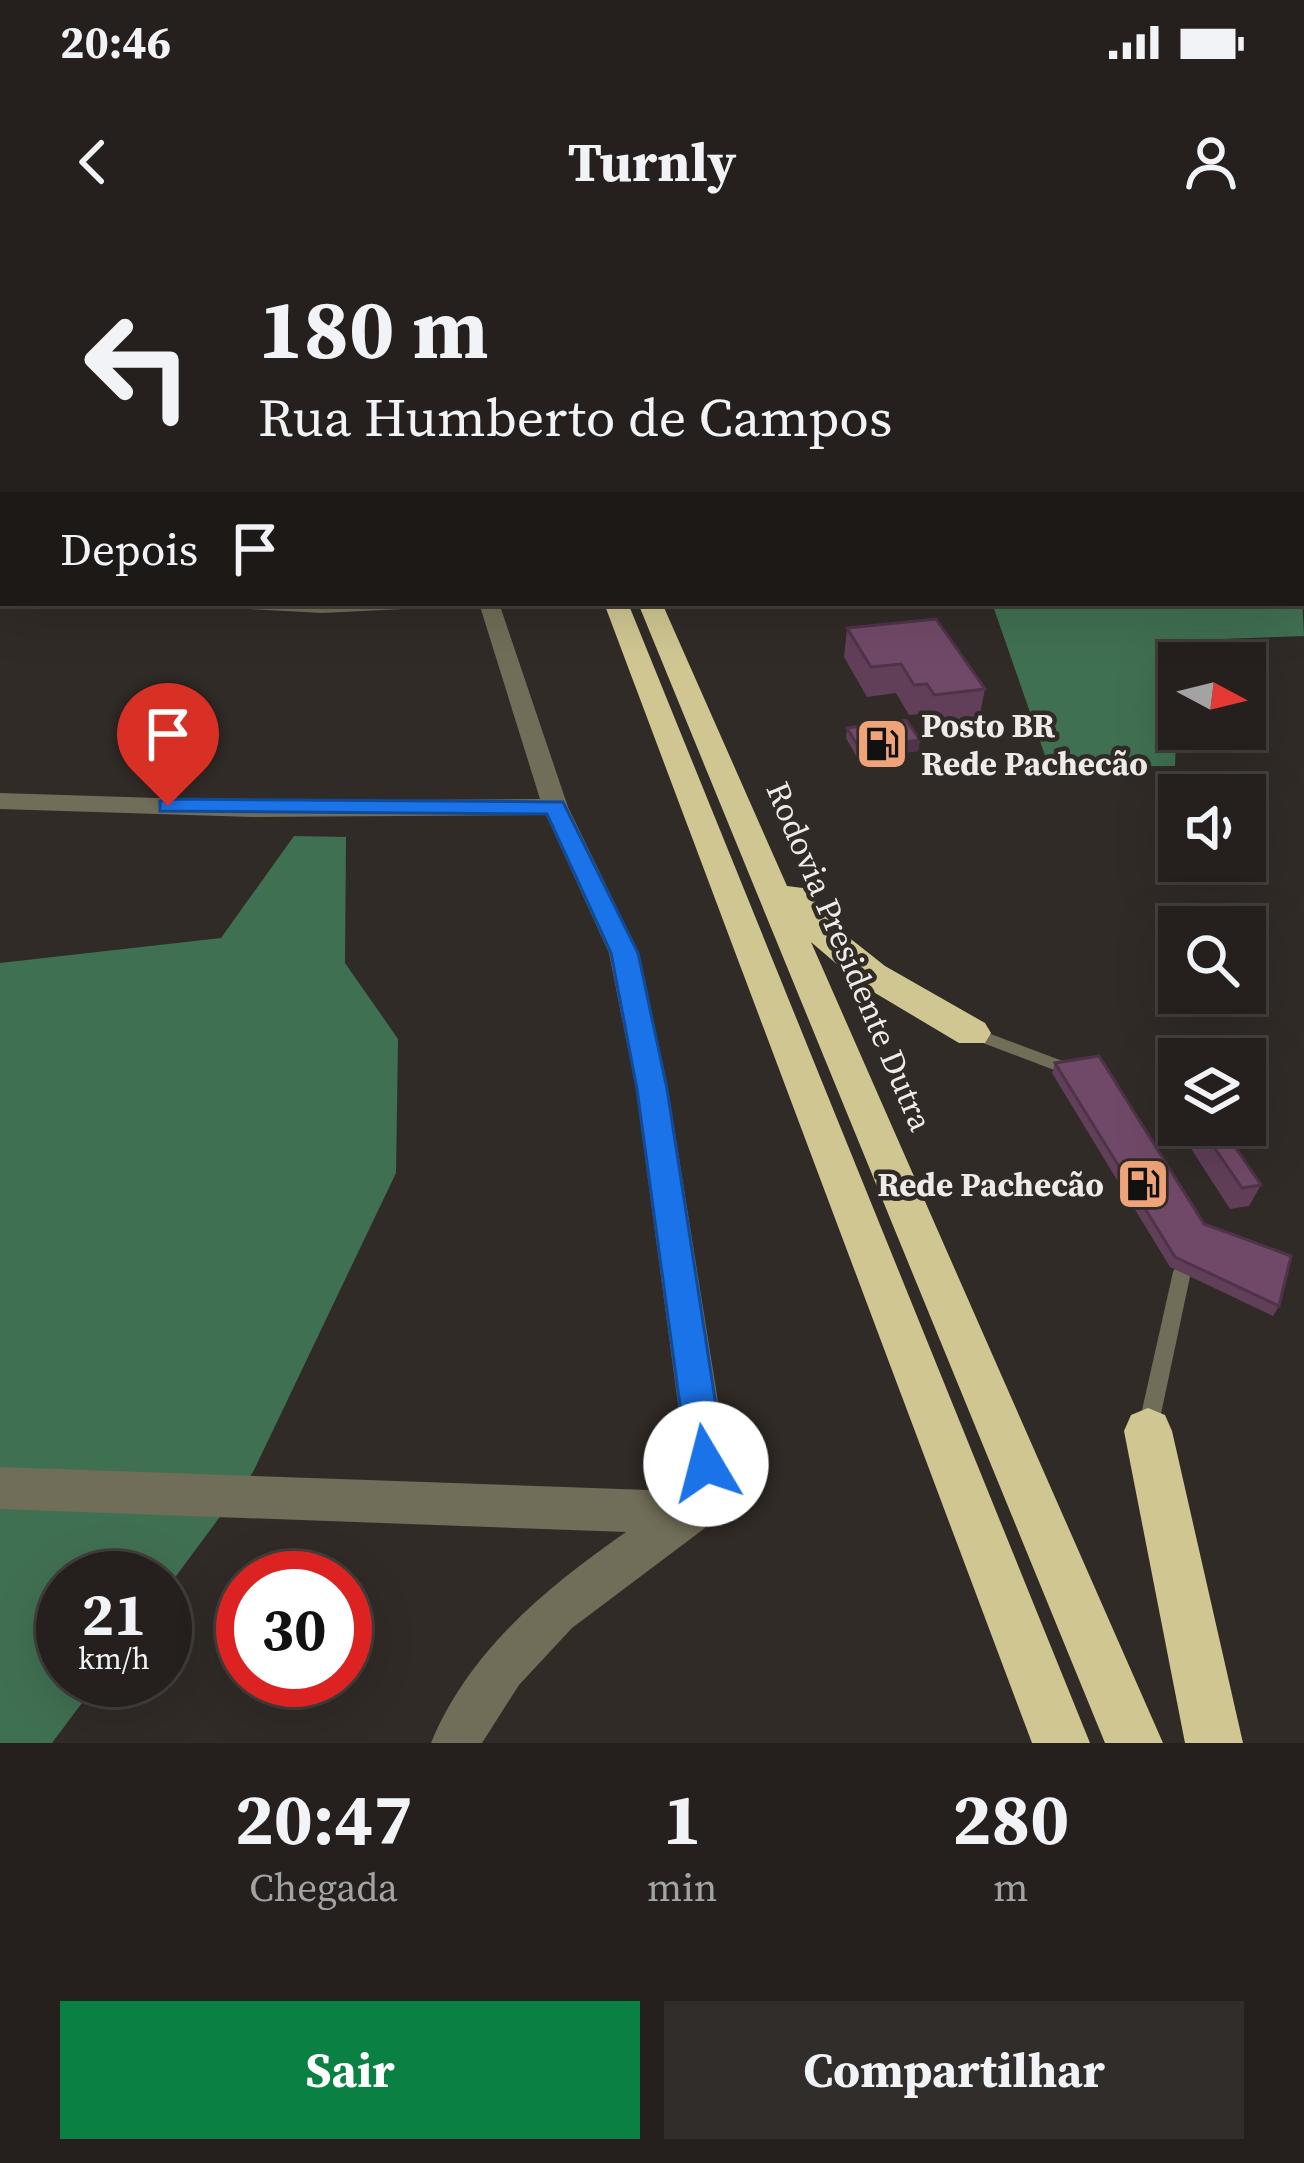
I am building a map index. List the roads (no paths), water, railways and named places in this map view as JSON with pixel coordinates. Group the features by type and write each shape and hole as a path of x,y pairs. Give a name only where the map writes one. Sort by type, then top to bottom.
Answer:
{"highway":[{"path":"617,606 1061,1743"},
{"name":"Rodovia Presidente Dutra","path":"651,606 1134,1743"},
{"path":"666,606 699,713"},
{"path":"755,846 818,934 869,977 972,1033"},
{"path":"1148,1431 1214,1743"}],"street":[{"path":"293,606 354,606"},
{"path":"455,1743 488,1682 556,1609 690,1513 706,1464 652,1089 624,953 555,807 490,606"},
{"path":"0,801 252,809 555,807"},
{"path":"0,1488 690,1513"}],"lane":[{"path":"972,1033 1072,1070"},
{"path":"1148,1431 1182,1272"}],"place":[{"name":"Posto BR Rede Pachecão","path":"882,744"},
{"name":"Rede Pachecão","path":"1143,1184"}]}
